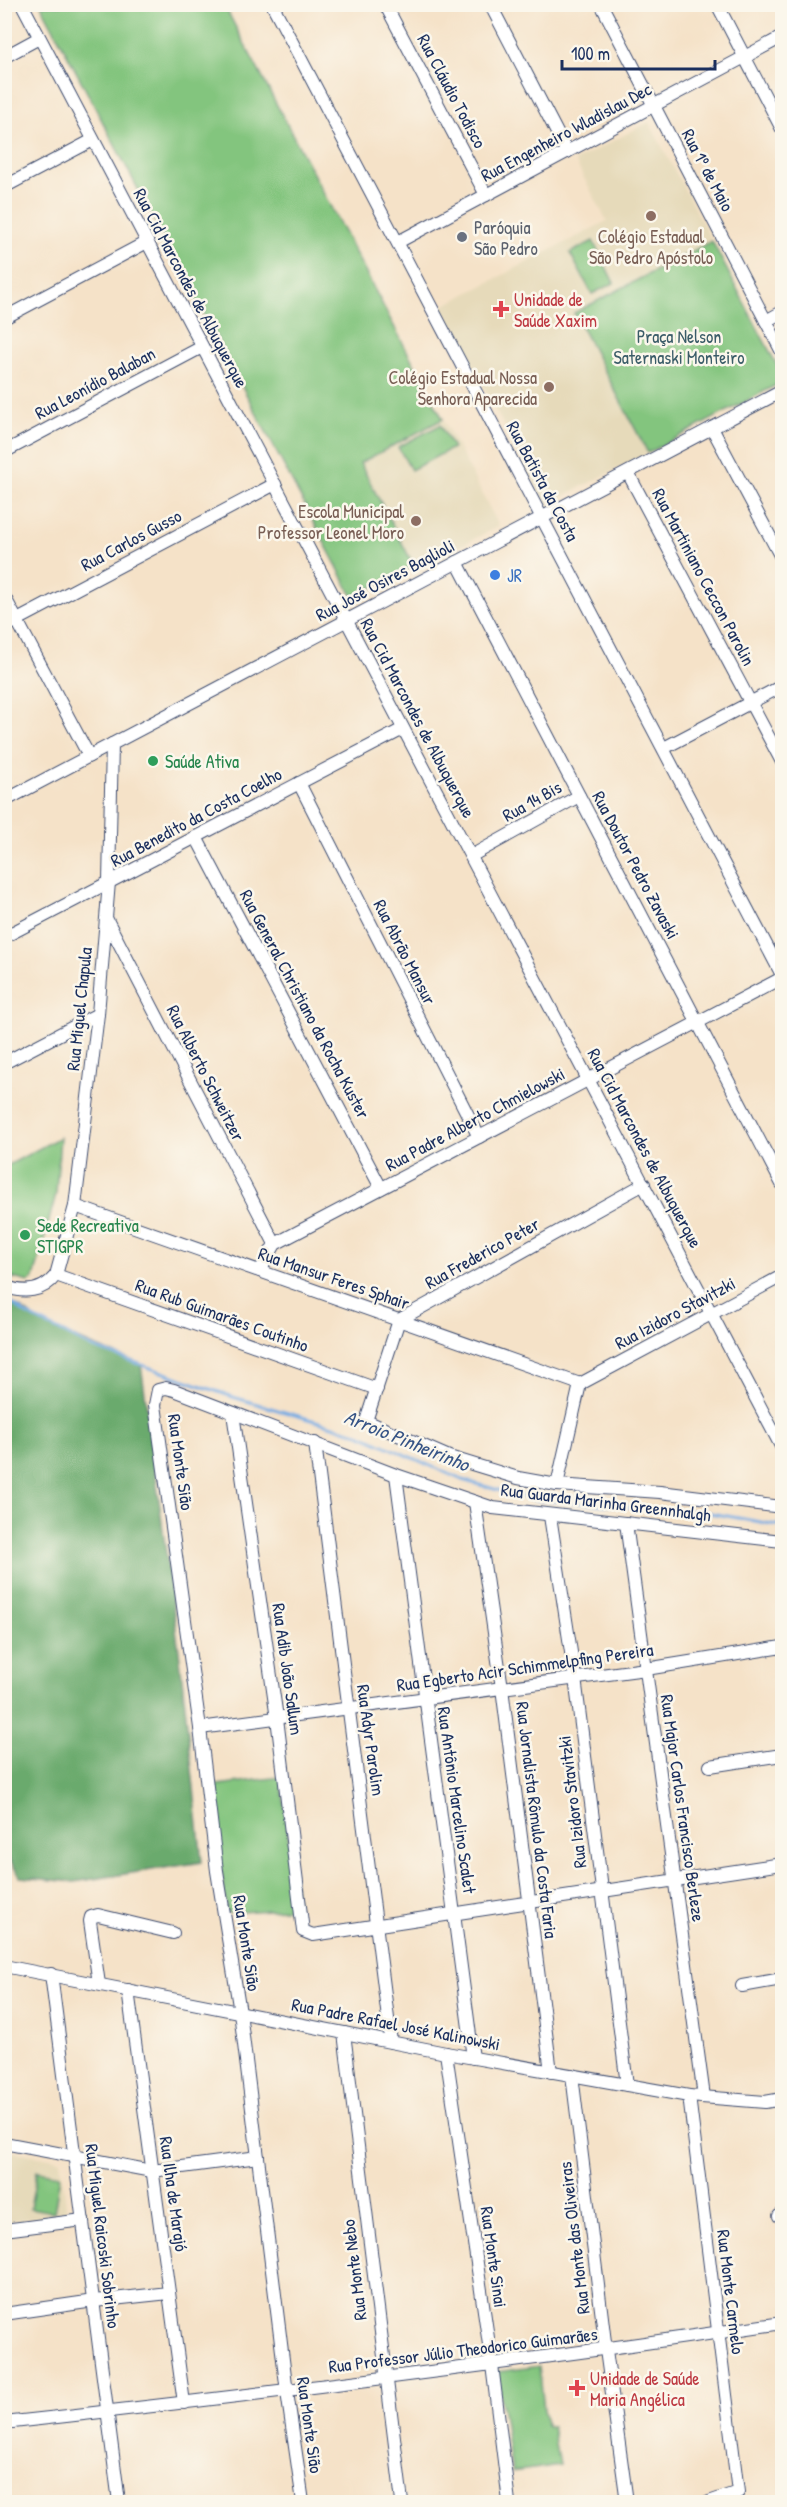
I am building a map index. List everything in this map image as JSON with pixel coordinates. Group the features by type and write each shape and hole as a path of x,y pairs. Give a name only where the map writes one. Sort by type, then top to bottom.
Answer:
{"street":[{"name":"Rua Cid Marcondes de Albuquerque","path":"22,4 783,1448"},
{"name":"Rua Batista da Costa","path":"272,4 783,976"},
{"name":"Rua Cláudio Todisco","path":"385,4 486,195"},
{"path":"490,4 567,152"},
{"name":"Rua 1º de Maio","path":"601,4 783,352"},
{"path":"717,4 783,129"},
{"name":"Rua Engenheiro Wladislau Dec","path":"398,242 783,37"},
{"path":"4,57 39,38"},
{"path":"4,187 93,140"},
{"path":"4,318 147,242"},
{"path":"766,321 783,312"},
{"name":"Rua Leonídio Balaban","path":"4,452 202,347"},
{"name":"Rua José Osires Baglioli","path":"4,801 783,391"},
{"path":"712,428 783,559"},
{"name":"Rua Martiniano Ceccon Parolin","path":"628,472 783,762"},
{"name":"Rua Carlos Gusso","path":"4,627 275,484"},
{"name":"Rua Doutor Pedro Zavaski","path":"458,562 783,1184"},
{"path":"4,596 89,756"},
{"path":"664,748 783,686"},
{"name":"Rua Benedito da Costa Coelho","path":"4,937 403,729"},
{"name":"Rua Miguel Chapula","path":"56,1275 75,1206 98,1014 109,882 112,744"},
{"name":"Rua Abrão Mansur","path":"299,783 479,1137"},
{"name":"Rua 14 Bis","path":"471,856 579,796"},
{"name":"Rua General Christiano da Rocha Kuster","path":"196,837 381,1188"},
{"name":"Rua Alberto Schweitzer","path":"106,918 275,1244"},
{"name":"Rua Padre Alberto Chmielowski","path":"275,1244 783,976"},
{"path":"4,1063 98,1014"},
{"name":"Rua Frederico Peter","path":"399,1320 644,1185"},
{"name":"Rua Mansur Feres Sphair","path":"75,1206 580,1384"},
{"path":"260,1271 275,1244"},
{"path":"4,1286 38,1291 49,1284 56,1275"},
{"name":"Rua Rub Guimarães Coutinho","path":"56,1275 376,1389"},
{"name":"Rua Izidoro Stavitzki","path":"580,1384 783,1276"},
{"path":"376,1389 399,1320"},
{"path":"557,1485 580,1384"},
{"name":"Rua Guarda Marinha Greennhalgh","path":"158,1390 166,1388 174,1390 396,1475 493,1508 783,1541"},
{"name":"Rua Guarda Marinha Greennhalgh","path":"376,1389 366,1421 449,1457 518,1478 557,1485 660,1492 783,1507"},
{"name":"Rua Monte Sião","path":"158,1390 155,1405 200,1728 217,1871 240,2012 287,2392 303,2502"},
{"name":"Rua Adib João Sallum","path":"233,1413 277,1718 303,1930 313,1935 377,1925"},
{"name":"Rua Adyr Parolim","path":"315,1443 391,2042"},
{"name":"Rua Antônio Marcelino Scalet","path":"396,1475 473,2058"},
{"name":"Rua Jornalista Rômulo da Costa Faria","path":"475,1502 502,1688 551,2072"},
{"name":"Rua Izidoro Stavitzki","path":"550,1516 575,1678 600,1892 627,2085"},
{"name":"Rua Major Carlos Francisco Berleze","path":"626,1523 704,2097"},
{"name":"Rua Egberto Acir Schimmelpfing Pereira","path":"200,1728 646,1669 783,1647"},
{"path":"710,1766 783,1755"},
{"path":"377,1925 783,1864"},
{"path":"99,1984 91,1917 98,1915 173,1934"},
{"name":"Rua Padre Rafael José Kalinowski","path":"4,1966 446,2053 688,2096 765,2102 783,2099"},
{"name":"Rua Miguel Raicoski Sobrinho","path":"51,1974 119,2502"},
{"path":"742,1986 783,1979"},
{"name":"Rua Ilha de Marajó","path":"128,1990 184,2403"},
{"name":"Rua Monte Nebo","path":"344,2033 402,2502"},
{"name":"Rua Monte Sinai","path":"446,2053 492,2365 509,2502"},
{"name":"Rua Monte das Oliveiras","path":"572,2075 627,2502"},
{"name":"Rua Monte Carmelo","path":"688,2096 738,2492 709,2502"},
{"path":"4,2143 152,2171 258,2157"},
{"path":"4,2230 83,2220"},
{"path":"4,2314 169,2293"},
{"name":"Rua Professor Júlio Theodorico Guimarães","path":"4,2423 287,2392 606,2350 783,2323"}],"shaded area":[{"path":"649,122 712,241 574,313 648,453 546,505 441,307 607,221 575,161"},
{"name":"Escola Municipal Professor Leonel Moro","path":"443,419 499,526 416,569 360,463"},
{"path":"4,2150 60,2160 67,2213 5,2222"}],"green space":[{"path":"41,5 224,5 443,419 360,463 414,566 353,597"},
{"path":"593,241 614,283 592,294 570,253"},
{"name":"Praça Nelson Saternaski Monteiro","path":"712,241 782,375 782,382 648,453 574,313"},
{"path":"440,425 453,448 411,470 398,447"},
{"name":"Sede Recreativa STIGPR","path":"60,1137 56,1194 34,1278 29,1282 5,1276 5,1167"},
{"path":"5,1301 66,1334 141,1364 180,1659 202,1862 74,1882 20,1877 5,1853 4,1354 8,1343 5,1342"},
{"path":"281,1777 297,1908 227,1913 210,1786"},
{"path":"37,2171 60,2175 54,2212 30,2208"},
{"path":"539,2366 546,2426 552,2426 559,2465 512,2472 497,2372"}],"waterway":[{"name":"Arroio Pinheirinho","path":"4,1301 10,1302 26,1314 91,1347 233,1397 357,1433 462,1480 534,1500 705,1512 782,1526"}],"place":[{"name":"Colégio Estadual São Pedro Apóstolo","path":"651,216"},
{"name":"Paróquia São Pedro","path":"462,237"},
{"name":"Unidade de Saúde Xaxim","path":"501,309"},
{"name":"Colégio Estadual Nossa Senhora Aparecida","path":"549,387"},
{"name":"Escola Municipal Professor Leonel Moro","path":"416,521"},
{"name":"JR","path":"495,575"},
{"name":"Saúde Ativa","path":"153,761"},
{"name":"Sede Recreativa STIGPR","path":"25,1235"},
{"name":"Unidade de Saúde Maria Angélica","path":"577,2388"}]}
